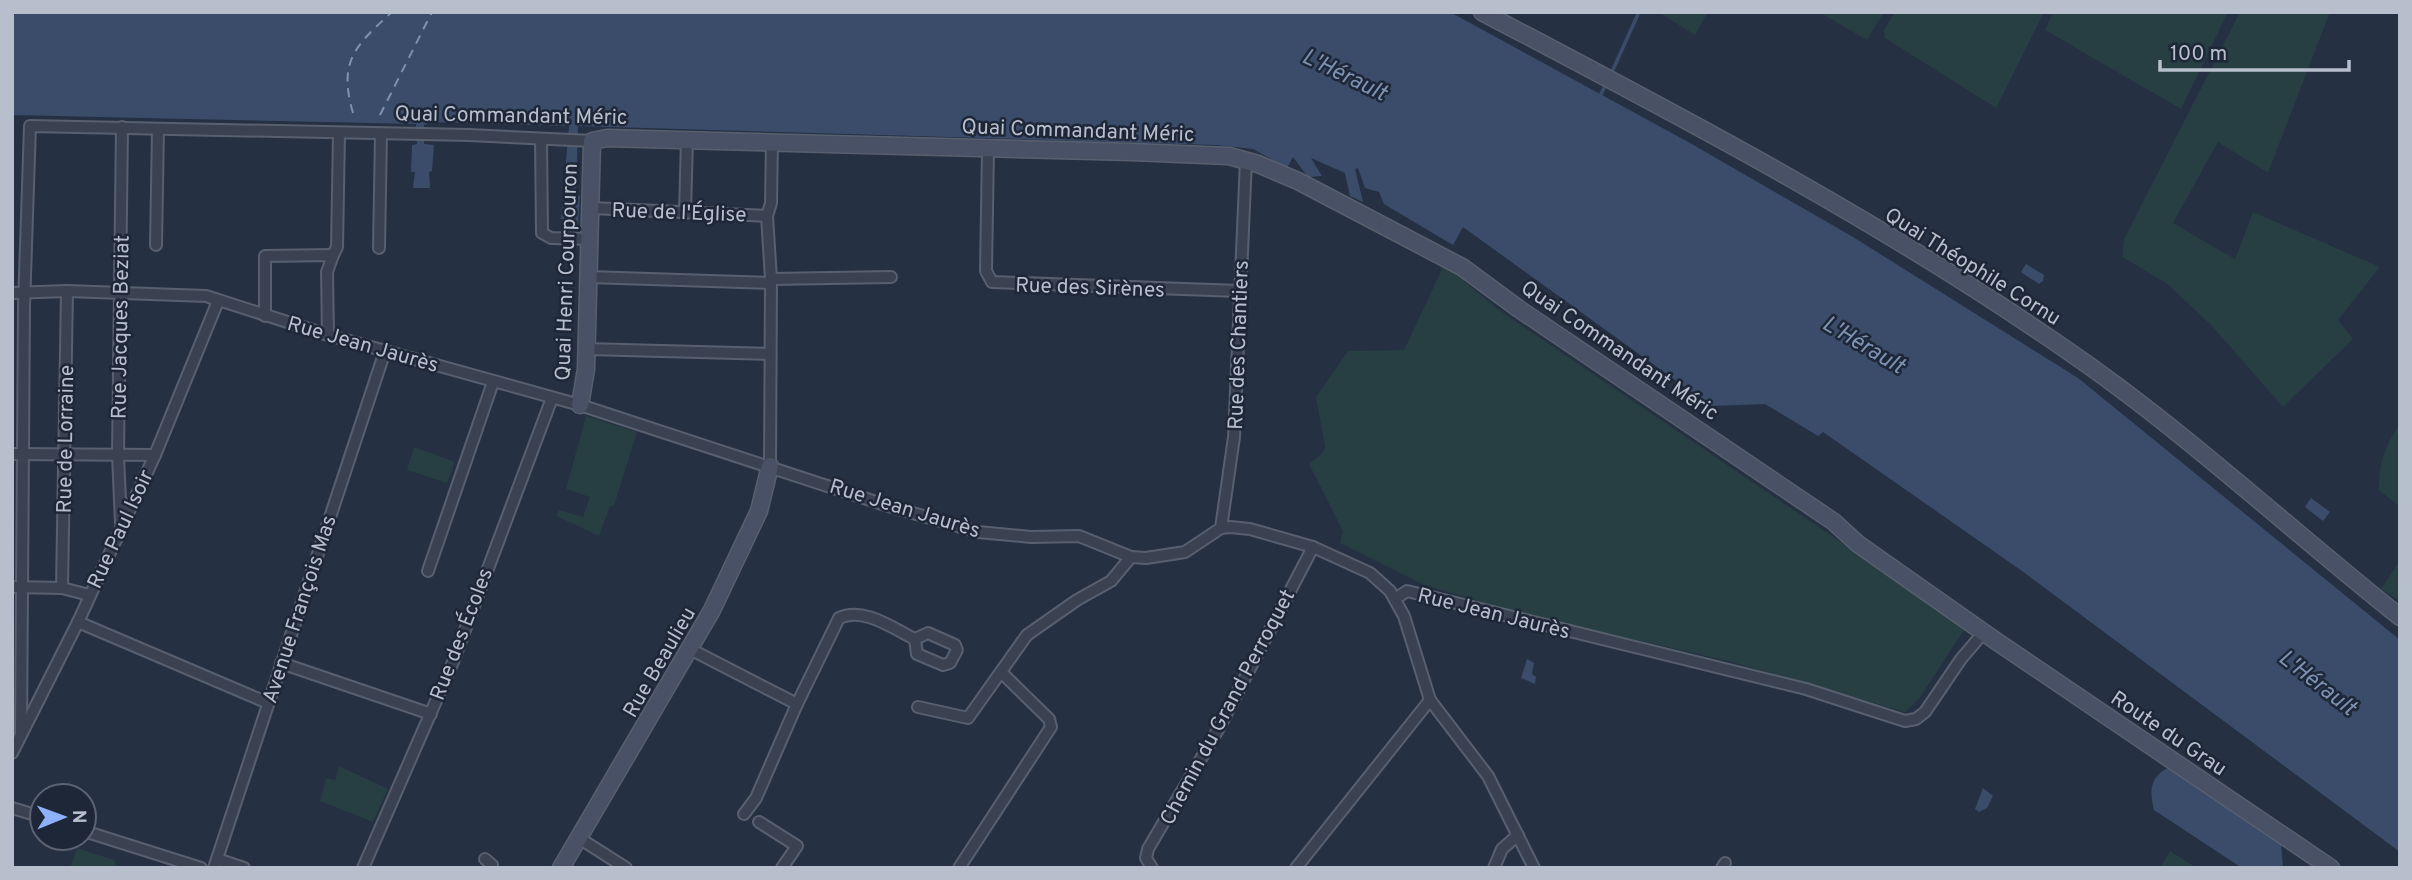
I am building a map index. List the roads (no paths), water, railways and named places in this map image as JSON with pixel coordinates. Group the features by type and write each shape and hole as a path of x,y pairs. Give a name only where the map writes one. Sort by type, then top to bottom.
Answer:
{"street":[{"name":"Quai Théophile Cornu","path":"1482,12 1866,222 2079,358 2128,394 2400,617"},
{"name":"Quai Commandant Méric","path":"26,291 30,126 414,134 567,141 607,138 772,141 1196,155 1246,160 1298,181 1462,267 1834,522 1858,544 1984,632"},
{"name":"Rue Jacques Beziat","path":"121,526 118,455 122,127"},
{"path":"156,245 158,128"},
{"path":"328,335 327,272 337,247 339,133"},
{"path":"379,248 382,134"},
{"path":"541,139 542,233 551,238 590,239"},
{"path":"685,213 687,140"},
{"name":"Quai Henri Courpouron","path":"580,405 587,349 591,208 586,141"},
{"path":"770,466 771,281 767,216 771,203 772,141"},
{"name":"Rue des Sirènes","path":"988,149 986,271 992,282 1240,291"},
{"name":"Rue des Chantiers","path":"1221,528 1234,436 1246,160"},
{"name":"Rue de l'Église","path":"591,208 767,216"},
{"path":"265,316 265,256 333,254"},
{"path":"589,277 771,281 891,277"},
{"path":"21,732 16,587 17,454 26,291"},
{"name":"Rue Jean Jaurès","path":"12,293 67,291 196,295 328,335 580,405 960,527 1015,537 1079,536 1131,557 1146,558 1185,552 1221,528 1250,529 1313,547 1370,573 1395,599 1407,591 1806,689 1905,721 1916,719 1925,712 1961,659 1984,632"},
{"name":"Rue de Lorraine","path":"62,587 67,291"},
{"name":"Rue Paul Isoir","path":"12,753 78,622 155,455 218,301"},
{"path":"587,349 770,354"},
{"name":"Avenue François Mas","path":"216,863 385,351"},
{"path":"428,571 493,382"},
{"name":"Rue des Écoles","path":"363,868 453,662 552,398"},
{"path":"17,454 155,455"},
{"name":"Rue Beaulieu","path":"561,868 690,649 756,519 770,466"},
{"name":"Chemin du Grand Perroquet","path":"1152,868 1146,858 1148,849 1219,728 1313,547"},
{"path":"918,707 968,718 1027,635 1077,600 1111,581 1131,557"},
{"path":"16,587 62,587 89,595"},
{"path":"1395,599 1404,616 1430,700 1488,776 1534,868"},
{"path":"744,814 756,798 797,704 839,618 856,614 867,616 915,639"},
{"path":"78,622 268,703"},
{"name":"Route du Grau","path":"1984,632 2324,865"},
{"path":"690,649 797,704"},
{"path":"281,663 430,715"},
{"path":"959,868 1051,727 1049,719 1002,673"},
{"path":"1296,868 1430,700"},
{"path":"759,822 797,846 782,868"},
{"path":"98,835 201,868"},
{"path":"1494,868 1502,849 1518,835"},
{"path":"579,838 626,868"},
{"path":"216,863 244,868"}],"water":[{"name":"L'Hérault","path":"12,12 1450,12 1690,143 1853,237 2078,378 2400,640 2400,852 2022,571 1823,432 1818,436 1765,404 1711,406 1463,227 1453,245 1384,204 1379,192 1365,188 1358,168 1355,169 1363,202 1350,196 1345,173 1311,158 1322,176 1308,177 1293,157 1287,168 1253,149 1216,145 578,126 576,195 580,196 578,225 573,225 573,219 561,219 569,126 431,122 424,125 424,144 434,145 432,171 429,172 430,188 413,188 415,172 411,172 412,145 417,144 416,124 12,115"},
{"path":"2026,264 2044,275 2043,281 2039,284 2021,272"},
{"path":"2311,498 2330,512 2323,521 2305,507"},
{"path":"1527,659 1534,663 1532,674 1536,677 1535,684 1521,678"},
{"path":"2170,767 2281,843 2283,868 2242,868 2154,810 2153,784 2158,775"},
{"path":"1983,788 1993,796 1987,808 1979,812 1975,809"}],"waterway":[{"path":"1611,74 1639,12"},
{"path":"1601,94 1606,84"}]}
